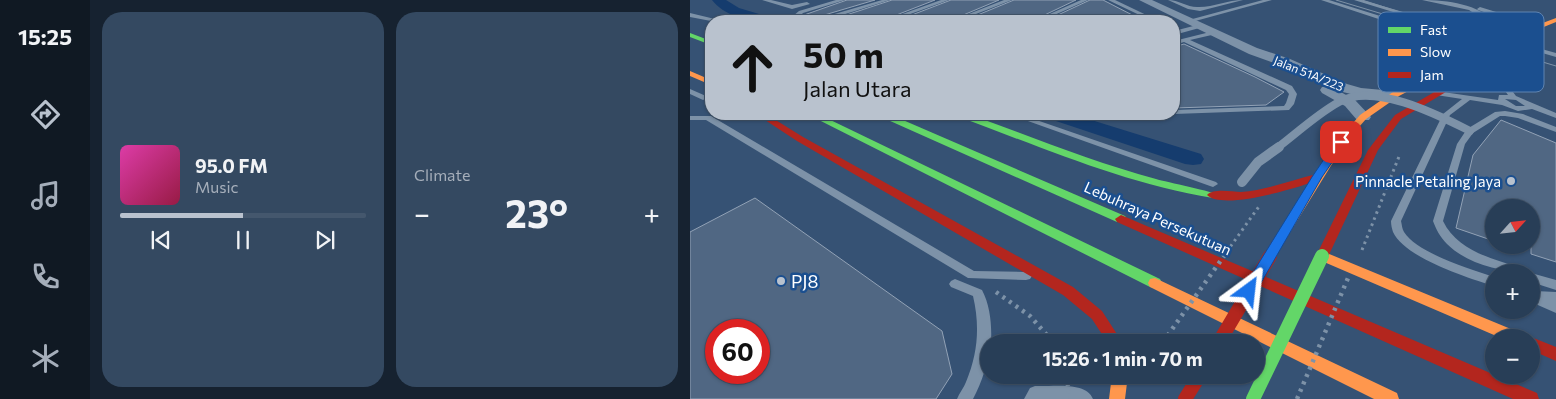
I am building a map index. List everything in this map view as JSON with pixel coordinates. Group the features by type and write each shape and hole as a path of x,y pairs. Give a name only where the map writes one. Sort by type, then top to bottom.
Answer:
{"main road":[{"path":"1544,24 1556,20"},
{"path":"690,35 705,41"},
{"path":"690,73 705,80"},
{"path":"1224,334 1317,177 1349,130 1363,117 1400,92"},
{"path":"1253,399 1373,150 1398,117 1438,93"},
{"path":"770,120 800,139 1045,276 1068,291 1097,316 1109,334"},
{"path":"823,120 1391,399"},
{"name":"Lebuhraya Persekutuan","path":"896,120 1531,399"},
{"path":"976,120 1073,156 1191,194 1231,197 1265,194 1294,189 1317,177"},
{"path":"1322,256 1496,329"},
{"path":"1540,347 1556,354"},
{"path":"1117,399 1119,384"},
{"path":"1185,399 1194,384"}],"street":[{"name":"Jalan 51A/223","path":"1144,0 1175,15"},
{"name":"Jalan 51A/223","path":"1180,17 1253,51 1285,62 1342,87 1376,94 1396,94"},
{"name":"Jalan 51A/223","path":"1253,51 1274,65 1343,99 1363,117"}],"lane":[{"path":"765,0 795,7 820,0"},
{"path":"797,15 801,12 842,0"},
{"path":"838,15 887,0"},
{"path":"903,15 946,0"},
{"path":"970,15 1009,0"},
{"path":"1050,15 1084,0"},
{"path":"1111,0 1143,15"},
{"path":"1171,0 1200,10 1240,0"},
{"path":"1188,21 1269,0"},
{"path":"1324,0 1378,17"},
{"path":"1357,0 1397,12"},
{"path":"1425,0 1452,4 1477,12 1484,10"},
{"path":"1456,0 1490,12"},
{"path":"690,15 705,18"},
{"path":"1180,31 1200,26"},
{"path":"1180,41 1214,33"},
{"path":"1180,112 1286,108 1290,104 1293,94 1289,88 1184,40"},
{"path":"1544,49 1556,55"},
{"path":"690,80 705,82"},
{"path":"690,91 703,98"},
{"path":"1510,92 1513,97"},
{"path":"1438,93 1503,103 1520,109 1530,106"},
{"path":"1231,197 1258,162 1333,106 1350,98 1374,97 1395,101 1430,112 1470,131"},
{"path":"1469,97 1447,114 1402,212 1396,221 1399,233 1409,244 1429,257 1485,279"},
{"path":"1503,103 1500,100 1502,97 1513,97 1556,116"},
{"path":"1496,264 1466,254 1441,233 1438,221 1461,144 1470,131 1498,114 1503,113 1514,114 1556,130"},
{"path":"690,118 705,118"},
{"path":"711,120 972,275 1045,276"},
{"path":"1029,120 1213,184"},
{"path":"1540,279 1556,285"},
{"path":"955,284 978,294 984,315 985,347 971,391 964,399"},
{"path":"1540,297 1556,297"},
{"path":"1540,301 1556,308"},
{"path":"1031,399 1035,393 1080,394 1086,399"}],"path":[{"path":"1359,257 1402,147"},
{"path":"1169,334 1260,205"},
{"path":"972,275 1030,316 1046,334"},
{"path":"1297,399 1348,278"},
{"path":"1068,384 1069,399"}],"building":[{"path":"847,0 875,0 824,15 804,15"},
{"path":"892,0 935,0 896,15 846,15"},
{"path":"951,0 999,0 963,15 912,15"},
{"path":"1014,0 1076,0 1045,15 978,15"},
{"path":"1090,0 1103,0 1132,15 1058,15"},
{"path":"1184,44 1284,92 1266,105 1180,108 1180,45"},
{"name":"Pinnacle Petaling Jaya","path":"1501,120 1556,143 1556,262 1531,254 1540,254 1540,199 1485,199 1485,238 1456,228 1473,155"},
{"name":"PJ8","path":"755,198 942,331 952,374 936,399 690,399 690,232"}],"waterway":[{"path":"718,0 734,11 747,15"},
{"path":"1073,120 1193,159"}],"tram line":[{"path":"1336,0 1378,13"},
{"path":"1362,0 1400,12"},
{"path":"1544,62 1556,66"}],"traffic: fast":[{"path":"690,35 705,41"},
{"path":"823,120 1155,283"},
{"path":"896,120 1121,219"},
{"path":"977,120 1128,175 1182,190 1213,195"},
{"path":"1253,399 1322,256"}],"traffic: slow":[{"path":"1544,25 1556,20"},
{"path":"690,73 705,80"},
{"path":"1280,239 1341,142 1363,117 1400,92"},
{"path":"1322,256 1496,329"},
{"path":"1155,283 1391,399"},
{"path":"1117,399 1119,384"}],"traffic: jam":[{"path":"1322,256 1373,150 1398,117 1441,92"},
{"path":"770,120 1068,291 1097,315 1110,334"},
{"path":"1213,195 1227,196 1266,192 1317,177"},
{"path":"1121,219 1531,399"},
{"path":"1224,334 1280,239"},
{"path":"1540,347 1556,354"},
{"path":"1185,399 1194,384"}],"place":[{"name":"Pinnacle Petaling Jaya","path":"1511,181"},
{"name":"PJ8","path":"781,281"}],"route":[{"path":"1249,291 1317,177 1341,142"}]}
